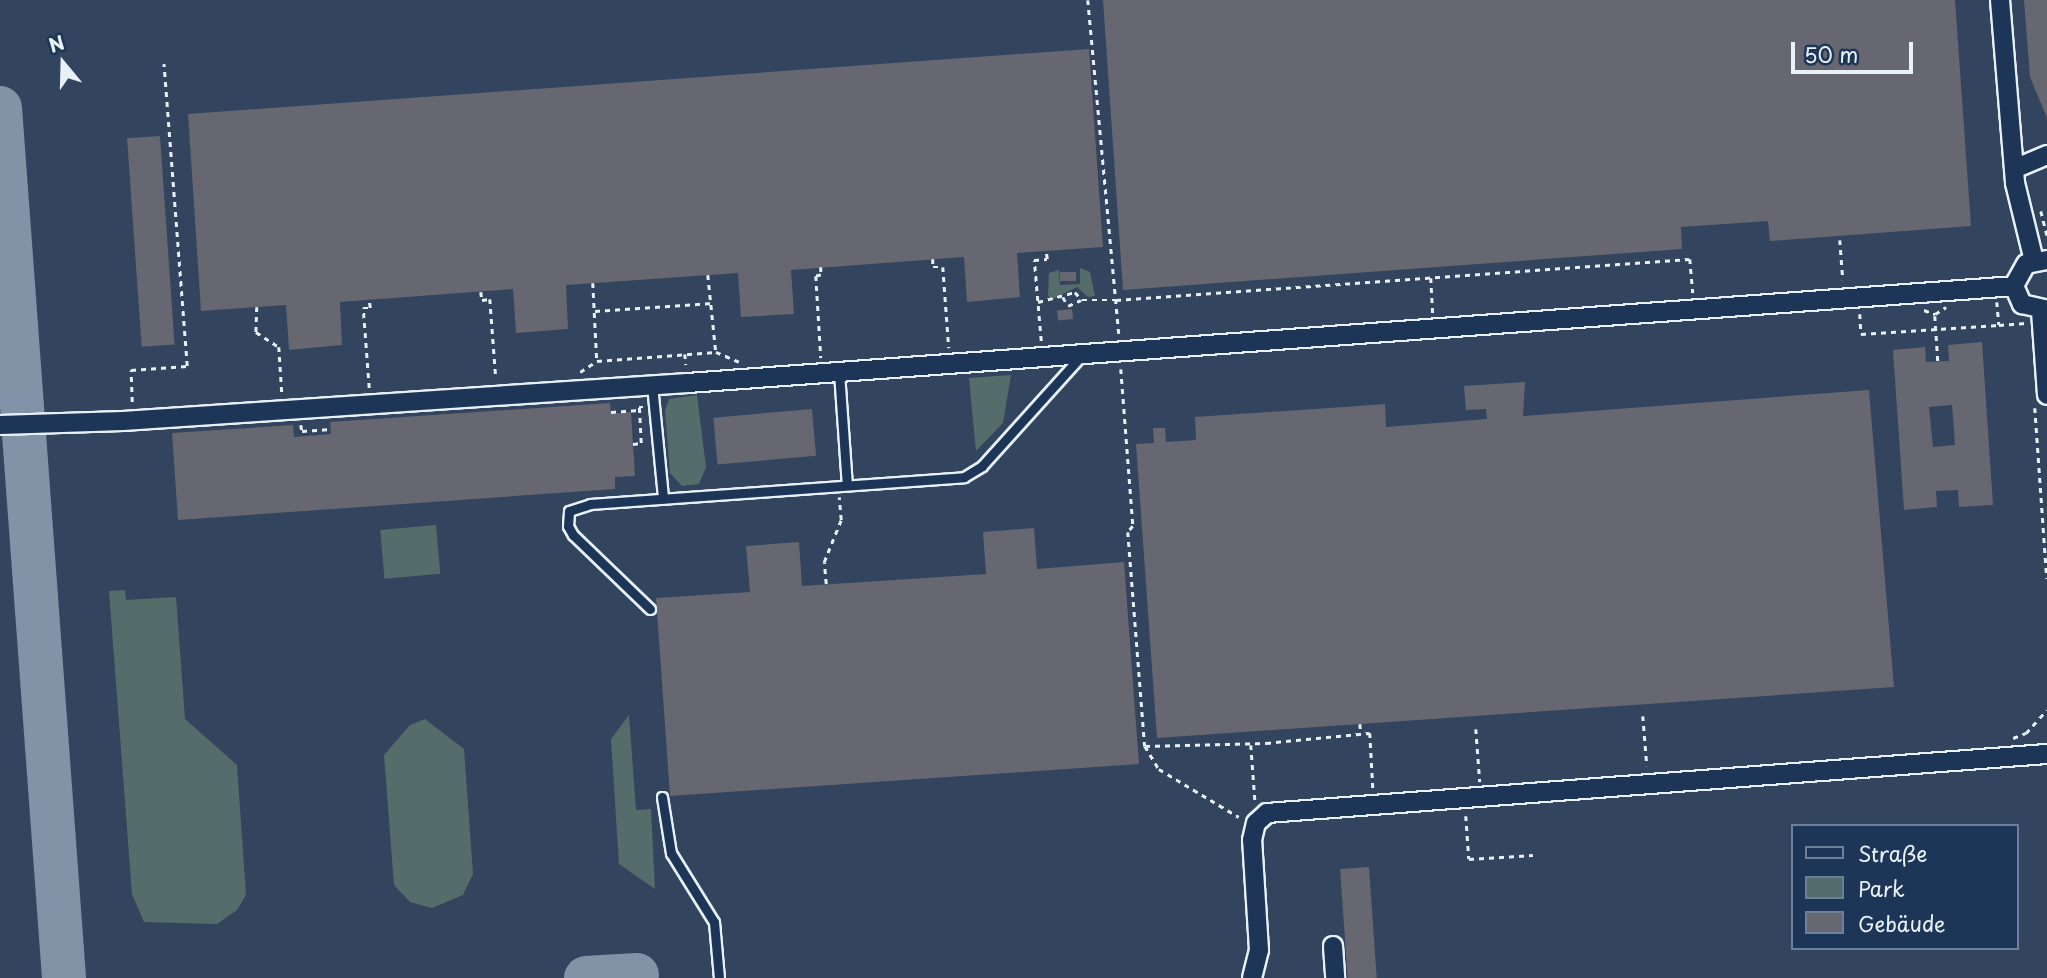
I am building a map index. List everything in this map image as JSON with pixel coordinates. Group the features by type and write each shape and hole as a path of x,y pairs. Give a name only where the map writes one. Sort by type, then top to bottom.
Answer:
{"street":[{"path":"2000,0 2014,169 2041,260 2020,270 2014,286 2022,304 2039,313 2040,396"},
{"path":"2014,169 2047,155"},
{"path":"0,425 123,421 652,385 2014,286"},
{"path":"1252,978 1259,950 1252,839 1256,823 1267,813 2047,754"},
{"path":"1333,946 1335,978"}],"lane":[{"path":"650,609 573,535 566,517 576,506 964,477 982,466 1083,354"},
{"path":"839,372 846,485"},
{"path":"652,385 663,498"},
{"path":"662,797 671,853 714,922 719,978"}],"path":[{"path":"1088,0 1120,351 1145,746 1159,769 1239,817"},
{"path":"133,406 131,370 187,366 164,64"},
{"path":"2038,200 2047,235"},
{"path":"1840,240 1844,299"},
{"path":"1041,341 1034,260 1047,259 1046,251"},
{"path":"933,259 933,267 943,267 948,348"},
{"path":"1063,297 1068,306 1082,300 1116,300 1690,259 1694,298"},
{"path":"821,267 821,275 816,276 821,358"},
{"path":"708,275 716,352"},
{"path":"593,283 597,361"},
{"path":"481,292 482,300 490,299 496,382"},
{"path":"1038,302 1076,292 1082,300"},
{"path":"369,300 370,308 363,308 369,390"},
{"path":"595,311 713,303"},
{"path":"1934,306 1938,361"},
{"path":"257,307 257,332 279,348 282,396"},
{"path":"2029,327 2039,313"},
{"path":"1860,314 1861,334 1999,325"},
{"path":"574,376 597,361 716,352 745,364"},
{"path":"2040,396 2047,579"},
{"path":"611,411 639,410"},
{"path":"1643,716 1648,770"},
{"path":"1360,724 1361,734"},
{"path":"1476,729 1480,782"},
{"path":"1145,746 1266,743 1370,733 1373,789"},
{"path":"1251,744 1255,800"},
{"path":"1465,808 1469,859 1533,855"}],"shaded area":[{"path":"0,0 2047,0 2047,978 0,978"}],"green space":[{"path":"1080,268 1090,272 1095,296 1088,297 1077,287 1053,299 1048,296 1049,273 1059,270 1060,285 1080,284"},
{"path":"1011,375 1003,423 976,451 969,378"},
{"path":"697,395 706,467 699,484 682,486 670,473 665,411 669,399"},
{"path":"436,525 440,574 384,579 380,530"},
{"path":"125,590 126,600 176,597 185,719 237,765 246,895 237,910 217,924 144,922 132,894 109,591"},
{"path":"629,715 636,810 651,809 655,889 619,864 611,739"},
{"path":"425,719 464,749 473,874 463,895 432,908 410,902 394,885 384,755 410,725"}],"building":[{"path":"1103,0 1955,0 1971,226 1770,241 1768,221 1681,227 1682,249 1123,290"},
{"path":"2024,0 2047,0 2047,118 2030,77"},
{"path":"1089,49 1103,247 1017,253 1020,297 967,302 964,257 791,270 794,314 741,317 738,273 566,285 568,329 516,333 513,289 340,302 342,345 289,350 286,305 201,311 188,114"},
{"path":"160,136 175,344 142,347 127,138"},
{"path":"1060,272 1076,272 1076,281 1060,281"},
{"path":"1072,309 1073,319 1058,321 1057,311"},
{"path":"1982,342 1993,505 1959,507 1958,490 1936,491 1937,507 1904,510 1893,350 1925,347 1926,362 1949,361 1948,345","holes":["1952,405 1955,445 1933,447 1929,407"]},
{"path":"1525,382 1523,416 1869,390 1894,687 1157,738 1136,444 1154,443 1153,428 1165,428 1166,442 1196,440 1195,417 1385,404 1386,427 1487,419 1486,409 1466,410 1464,386"},
{"path":"610,403 611,414 631,412 635,476 615,477 615,489 178,520 172,433 293,425 294,437 331,434 330,422"},
{"path":"812,409 816,456 717,464 713,418"},
{"path":"1034,528 1037,569 1124,562 1139,764 670,796 656,598 750,592 746,546 799,542 802,586 986,574 983,532"},
{"path":"1369,867 1377,978 1348,978 1340,869"}],"taxiway":[{"path":"0,108 64,978"},
{"path":"586,978 637,975"}]}
